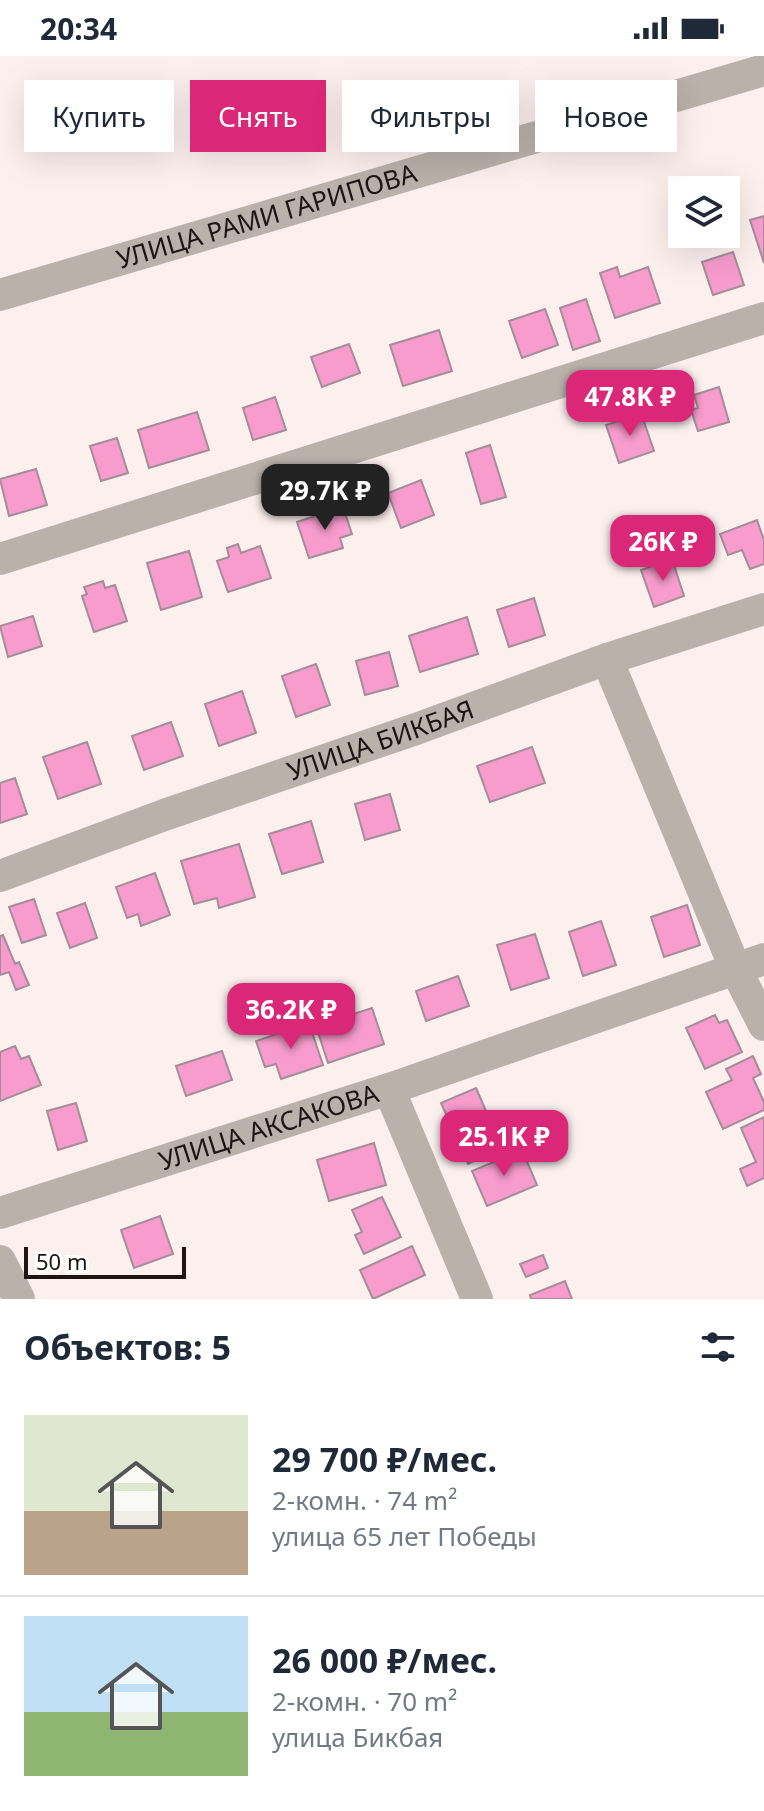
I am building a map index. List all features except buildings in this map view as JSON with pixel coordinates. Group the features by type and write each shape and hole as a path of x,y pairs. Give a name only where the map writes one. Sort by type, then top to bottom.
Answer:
{"street":[{"name":"УЛИЦА РАМИ ГАРИПОВА","path":"0,295 764,70"},
{"path":"0,559 764,318"},
{"name":"УЛИЦА БИКБАЯ","path":"0,876 607,659 764,609"},
{"path":"607,659 749,963 764,1025"},
{"name":"УЛИЦА АКСАКОВА","path":"0,1213 389,1089 749,963"},
{"path":"389,1089 477,1299"},
{"path":"0,1261 19,1299"}]}
